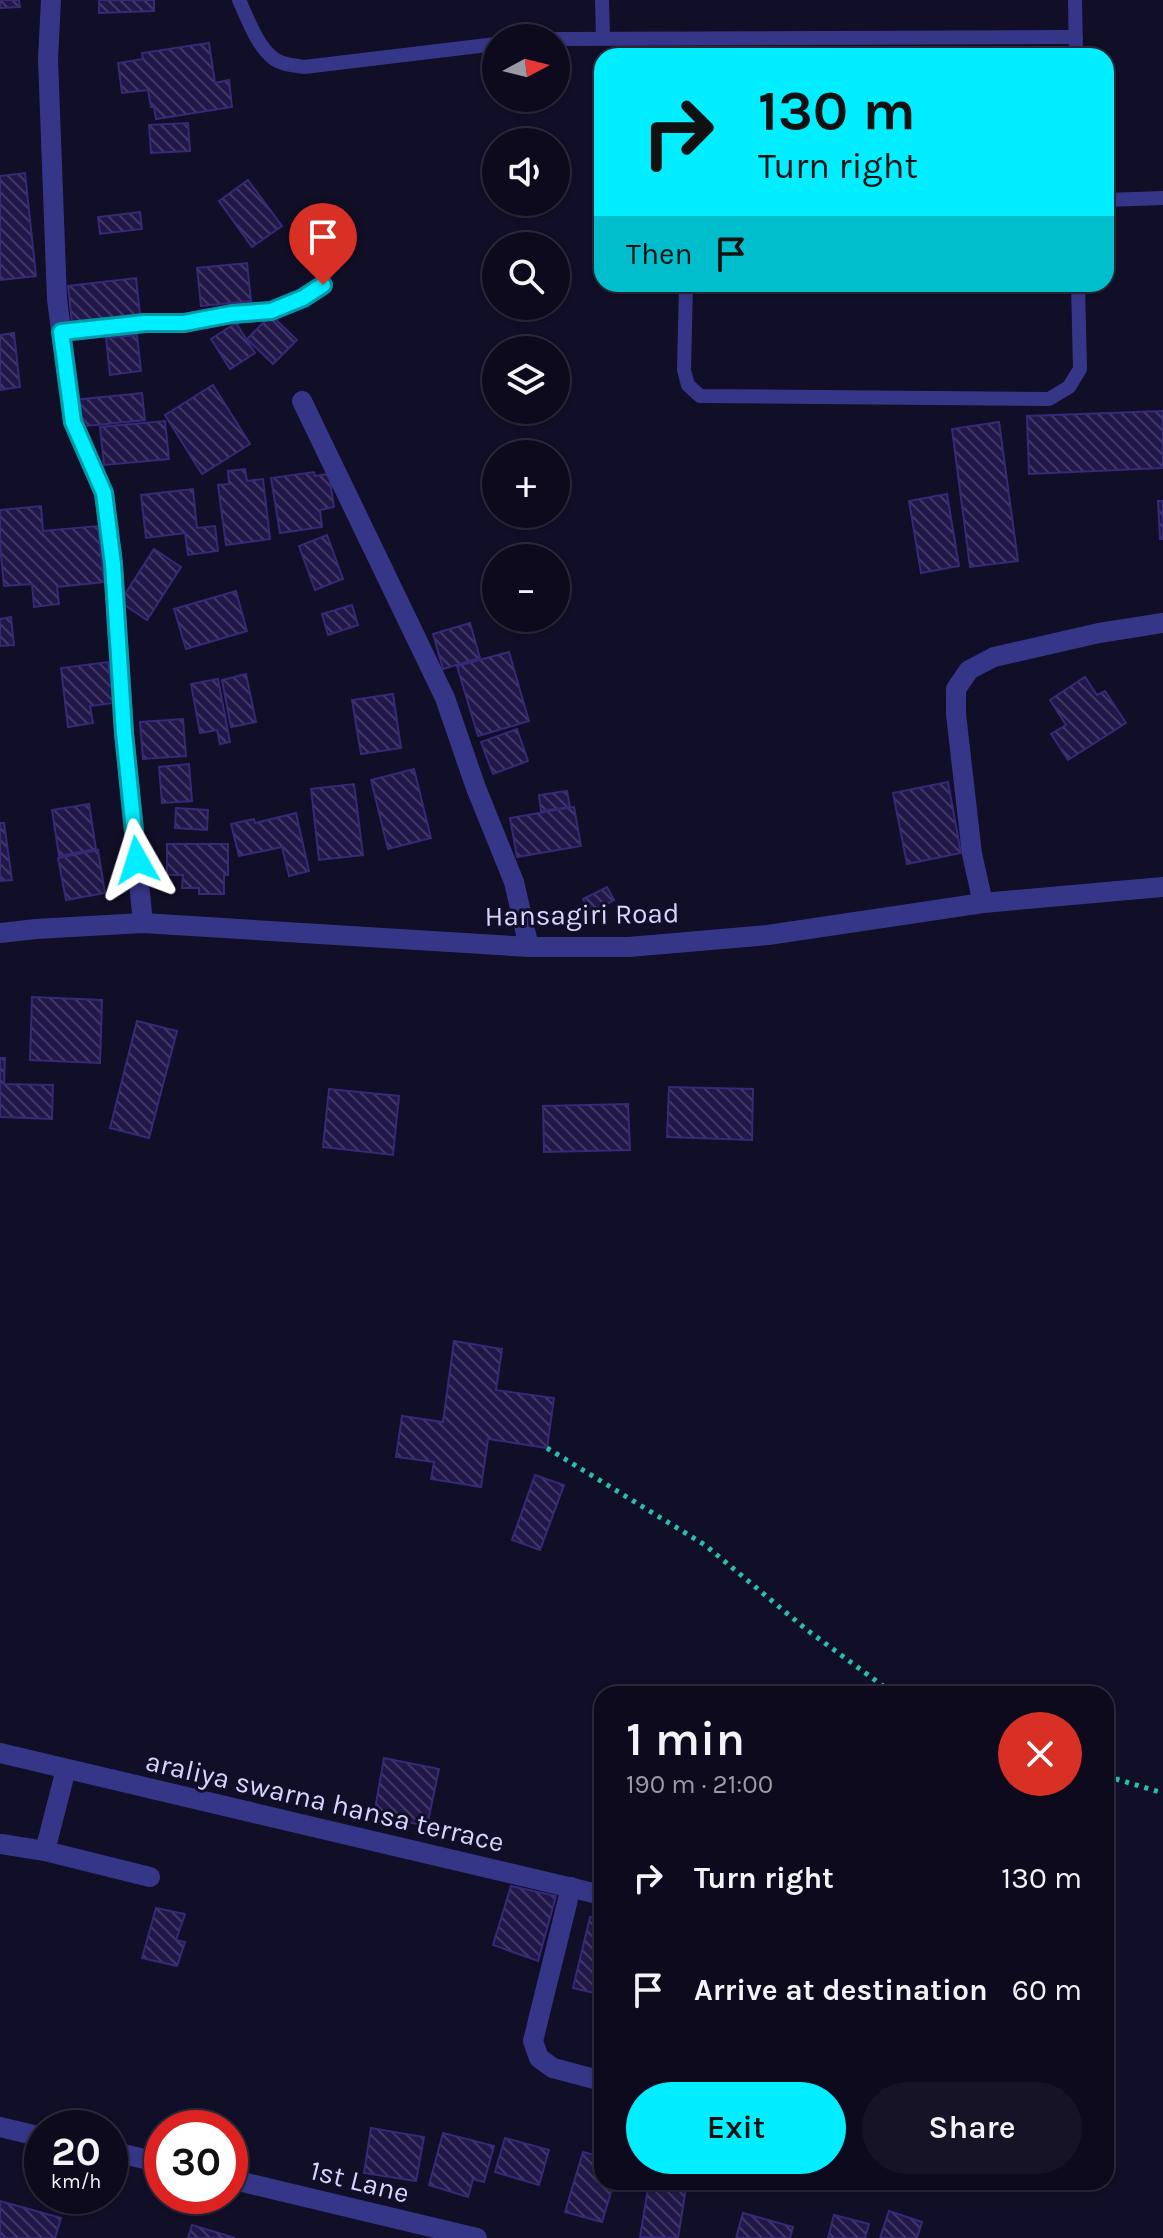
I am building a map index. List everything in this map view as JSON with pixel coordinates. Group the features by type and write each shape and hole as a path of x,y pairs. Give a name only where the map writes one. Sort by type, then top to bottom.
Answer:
{"street":[{"path":"51,0 48,59 57,299 73,422 104,493 113,564 124,733 143,923"},
{"path":"61,332 145,323 184,323 271,311 303,298 323,285"},
{"path":"302,401 445,698 476,788 514,882 529,947"},
{"path":"983,903 972,854 956,714 956,689 969,670 994,657 1099,633 1163,623"},
{"name":"Hansagiri Road","path":"0,933 143,923 529,947 629,947 768,935 983,903 1163,887"},
{"name":"araliya swarna hansa terrace","path":"0,1753 594,1893"},
{"path":"45,1851 66,1769"},
{"path":"1,1844 45,1851 150,1877"},
{"path":"571,1887 533,2041 539,2058 553,2068 594,2079"},
{"path":"0,2127 24,2133"},
{"name":"1st Lane","path":"248,2183 477,2238"}],"lane":[{"path":"239,0 259,42 274,59 287,65 304,67 482,46"},
{"path":"602,0 603,37"},
{"path":"1075,0 1076,48"},
{"path":"570,38 1076,37"},
{"path":"1114,200 1163,198"},
{"path":"686,292 684,370 688,385 700,396 1033,399 1049,399 1069,387 1080,369 1078,292"}],"path":[{"path":"547,1448 705,1545 807,1630 883,1686"},
{"path":"1114,1778 1163,1793"}],"building":[{"path":"0,0 19,0 20,7 0,8"},
{"path":"99,0 154,0 154,11 99,13"},
{"path":"209,43 215,83 229,80 232,107 156,119 148,90 122,93 118,63 143,59 142,53"},
{"path":"188,123 190,151 151,153 149,125"},
{"path":"25,173 36,276 0,280 0,176"},
{"path":"248,180 282,226 252,247 219,201"},
{"path":"140,212 142,229 100,234 98,217"},
{"path":"247,263 251,301 201,306 197,268"},
{"path":"136,278 140,314 72,323 68,286"},
{"path":"271,315 297,340 273,364 247,339"},
{"path":"236,323 255,353 230,369 211,339"},
{"path":"14,333 20,387 0,390 0,335"},
{"path":"137,335 141,371 110,375 106,338"},
{"path":"213,385 250,444 202,474 165,415"},
{"path":"142,393 145,420 76,427 73,400"},
{"path":"1163,411 1163,468 1029,474 1027,416"},
{"path":"165,421 169,459 104,465 100,427"},
{"path":"999,422 1018,561 970,567 952,429"},
{"path":"245,469 247,481 263,479 270,539 226,545 218,485 229,484 228,471"},
{"path":"314,472 315,476 329,474 334,507 320,510 322,527 280,533 271,478"},
{"path":"193,489 197,528 215,526 218,551 188,555 185,533 146,538 141,495"},
{"path":"947,494 959,566 921,573 909,501"},
{"path":"1158,501 1163,501 1163,539 1160,539"},
{"path":"41,506 43,531 98,526 104,582 57,587 59,604 34,607 32,584 4,586 0,510"},
{"path":"327,535 343,579 315,590 299,546"},
{"path":"154,549 181,567 147,620 120,602"},
{"path":"236,591 247,631 186,649 174,609"},
{"path":"352,605 358,625 328,635 322,614"},
{"path":"11,617 14,645 0,646 0,619"},
{"path":"470,623 480,658 443,669 433,634"},
{"path":"509,652 529,721 478,736 457,666"},
{"path":"108,662 114,703 90,706 93,723 68,727 61,668"},
{"path":"246,674 256,722 231,727 222,680"},
{"path":"1085,677 1097,695 1105,691 1126,723 1068,760 1051,734 1066,725 1050,700"},
{"path":"218,679 230,742 220,744 217,730 200,733 191,684"},
{"path":"393,694 401,748 361,754 352,700"},
{"path":"183,719 186,756 143,759 140,722"},
{"path":"517,729 528,761 493,774 481,742"},
{"path":"189,764 192,801 162,803 159,767"},
{"path":"414,769 431,838 388,849 371,780"},
{"path":"948,782 961,853 907,864 893,793"},
{"path":"354,784 363,855 319,860 311,789"},
{"path":"567,791 570,807 541,811 539,795"},
{"path":"89,804 96,849 59,856 52,810"},
{"path":"574,807 581,846 517,857 510,818"},
{"path":"176,808 208,810 207,830 175,828"},
{"path":"296,813 309,871 289,876 282,847 239,856 231,824 254,819 255,823"},
{"path":"0,823 4,823 12,880 0,881"},
{"path":"167,844 228,844 228,875 224,875 224,894 199,894 199,888 182,888 183,875 167,875"},
{"path":"98,850 105,893 66,900 58,858"},
{"path":"607,887 614,900 591,913 583,899"},
{"path":"32,997 102,1000 100,1063 30,1060"},
{"path":"137,1021 177,1031 149,1138 110,1128"},
{"path":"0,1058 5,1058 4,1084 53,1085 52,1119 0,1117"},
{"path":"669,1087 753,1089 752,1140 667,1137"},
{"path":"329,1089 399,1096 393,1155 323,1147"},
{"path":"628,1104 630,1150 544,1152 543,1106"},
{"path":"454,1341 502,1349 496,1390 554,1398 547,1448 488,1439 481,1487 431,1479 434,1462 396,1457 402,1416 443,1422"},
{"path":"535,1475 564,1485 540,1550 512,1540"},
{"path":"384,1758 439,1769 427,1826 374,1815"},
{"path":"511,1886 556,1896 538,1961 493,1945"},
{"path":"156,1908 185,1914 176,1940 185,1942 177,1966 142,1958"},
{"path":"590,1917 594,1918 594,1993 573,1988"},
{"path":"371,2128 424,2137 416,2181 364,2173"},
{"path":"443,2133 494,2146 484,2182 473,2179 468,2197 429,2185"},
{"path":"505,2138 549,2150 539,2185 495,2172"},
{"path":"583,2152 594,2155 594,2190 612,2190 602,2222 565,2212"},
{"path":"648,2190 686,2190 678,2238 640,2237"},
{"path":"0,2201 24,2208 24,2214 47,2214 61,2218 55,2238 0,2238"},
{"path":"889,2211 922,2222 917,2238 880,2238"},
{"path":"743,2213 793,2227 790,2238 736,2238"},
{"path":"834,2215 869,2224 865,2238 828,2238"},
{"path":"192,2225 235,2238 188,2238"}],"route":[{"path":"137,860 124,733 113,564 104,493 73,422 61,332 145,323 184,323 271,311 303,298 323,285"}]}
